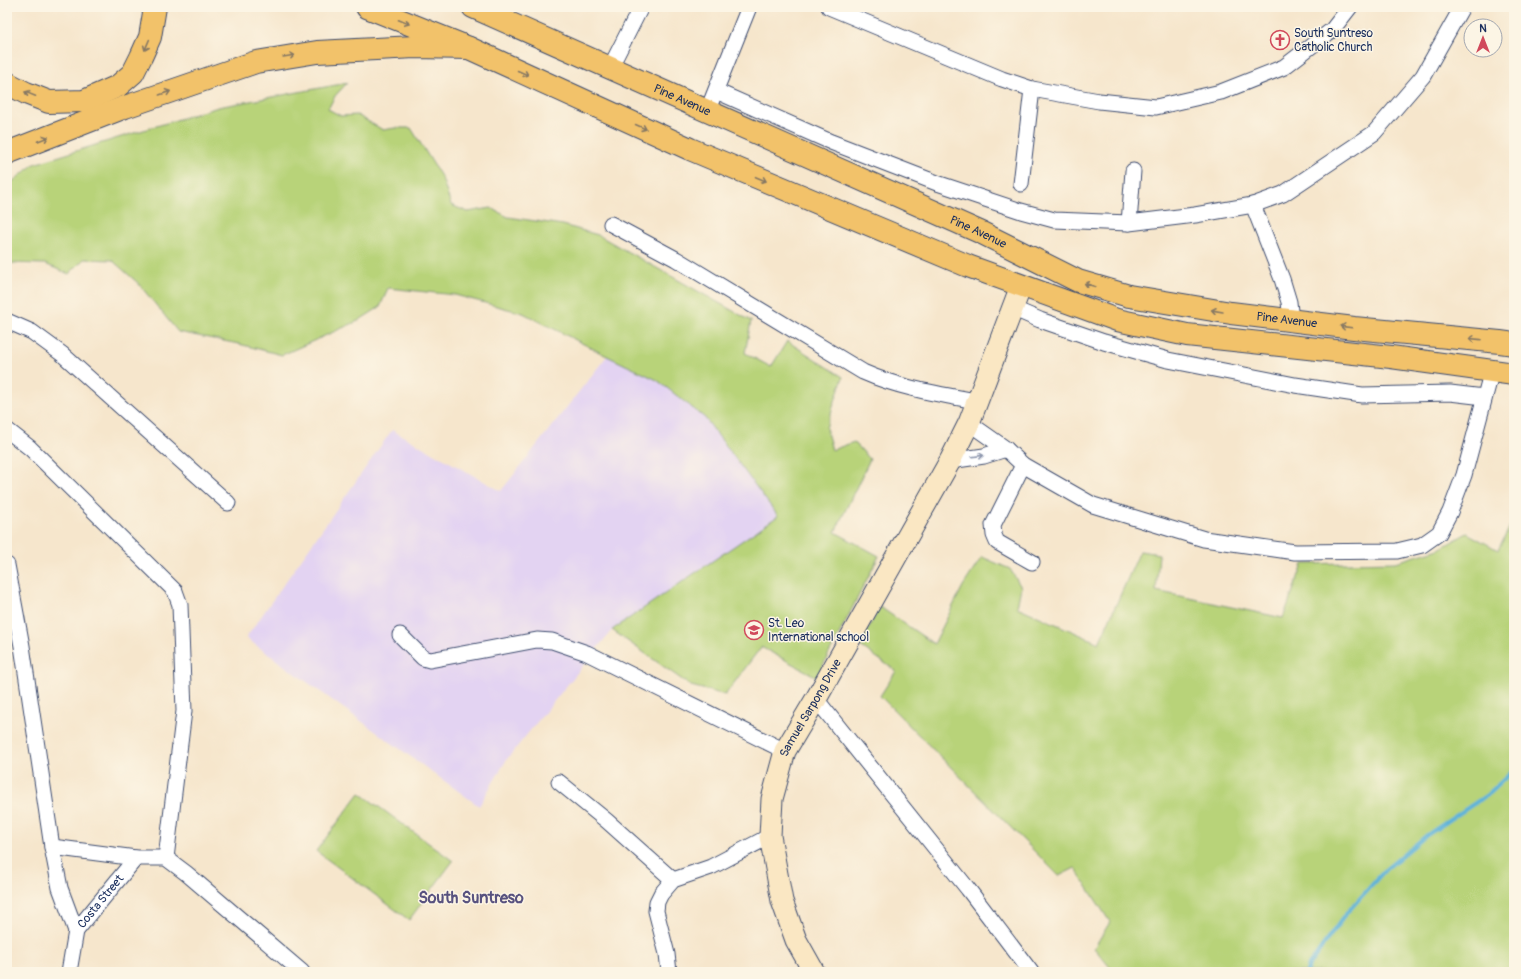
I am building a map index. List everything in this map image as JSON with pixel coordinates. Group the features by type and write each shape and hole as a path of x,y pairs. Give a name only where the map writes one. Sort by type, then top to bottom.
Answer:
{"main road":[{"path":"7,83 26,94 49,102 84,101 118,86 133,73 141,57 150,37 155,7"},
{"path":"367,7 469,48 690,149 968,266 1117,320 1187,335 1492,370 1514,374"},
{"name":"Pine Avenue","path":"479,9 707,112 982,233 1078,281 1129,296 1231,313 1354,328 1514,344"},
{"path":"7,153 125,107 256,62 317,52 415,47 469,48"}],"street":[{"path":"610,68 641,7"},
{"path":"707,112 749,7"},
{"path":"829,7 1002,79 1032,89 1099,101 1156,107 1222,92 1284,67 1332,30 1350,7"},
{"path":"716,91 831,142 938,183 1020,211 1054,220 1129,223 1195,215 1253,205 1283,194 1374,132 1424,76 1462,7"},
{"path":"1021,184 1032,89"},
{"path":"1129,223 1134,171"},
{"path":"1253,205 1282,279 1289,302 1291,320"},
{"path":"611,224 682,263 863,372 880,380 976,401"},
{"name":"Samuel Sarpong Drive","path":"814,972 796,940 782,901 770,836 772,799 785,751 816,699 950,461 964,432 1021,286"},
{"path":"1012,308 1040,320 1104,342 1168,360 1295,385 1362,395 1450,393 1484,397"},
{"path":"7,321 32,332 62,354 228,503"},
{"path":"964,432 1006,449 1023,464 1093,505 1204,539 1295,552 1397,551 1422,545 1439,533 1450,512 1464,475 1492,370"},
{"path":"7,430 30,448 174,591 180,605 184,711 166,858"},
{"path":"950,461 984,456 1006,449"},
{"path":"1023,464 993,525 994,535 997,542 1032,562"},
{"path":"7,565 22,646 52,847 60,888 76,930"},
{"path":"400,635 423,658 430,660 537,640 552,641 587,653 785,751"},
{"path":"816,699 968,889 1031,972"},
{"path":"559,782 607,821 673,880"},
{"path":"669,972 667,954 656,911 660,894 673,880 711,867 770,836"},
{"path":"52,847 136,858 166,858 186,873 302,972"},
{"name":"Costa Street","path":"69,972 76,930 136,858"}],"shaded area":[{"path":"607,356 657,380 705,418 778,516 612,630 507,759 479,806 246,638 392,430 501,491"}],"green space":[{"path":"347,83 335,96 328,109 341,116 357,115 383,130 411,128 442,178 451,205 468,212 491,208 508,217 563,225 598,235 751,321 745,353 771,367 787,341 843,377 826,428 832,450 854,442 870,459 835,532 879,556 817,677 761,647 725,695 691,686 612,630 778,516 705,418 657,380 523,313 455,295 388,288 380,307 358,321 282,355 239,344 178,332 138,283 112,260 84,259 69,274 45,264 7,263 7,186 34,164 218,107"},
{"path":"1514,521 1514,972 1114,972 1094,948 1110,922 1075,868 1059,876 880,696 896,671 859,645 880,607 934,644 963,586 982,557 1010,569 1021,587 1017,607 1099,643 1140,551 1159,554 1156,591 1283,618 1303,564 1396,562 1439,549 1467,533 1498,550 1512,522"},
{"path":"360,793 453,861 409,920 316,851"}],"waterway":[{"path":"1307,972 1309,965 1345,915 1386,869 1427,835 1487,795 1514,770"}],"place":[{"name":"South Suntreso Catholic Church","path":"1280,40"},
{"name":"St. Leo International school","path":"754,630"}],"district":[{"name":"South Suntreso","path":"471,897"}]}
